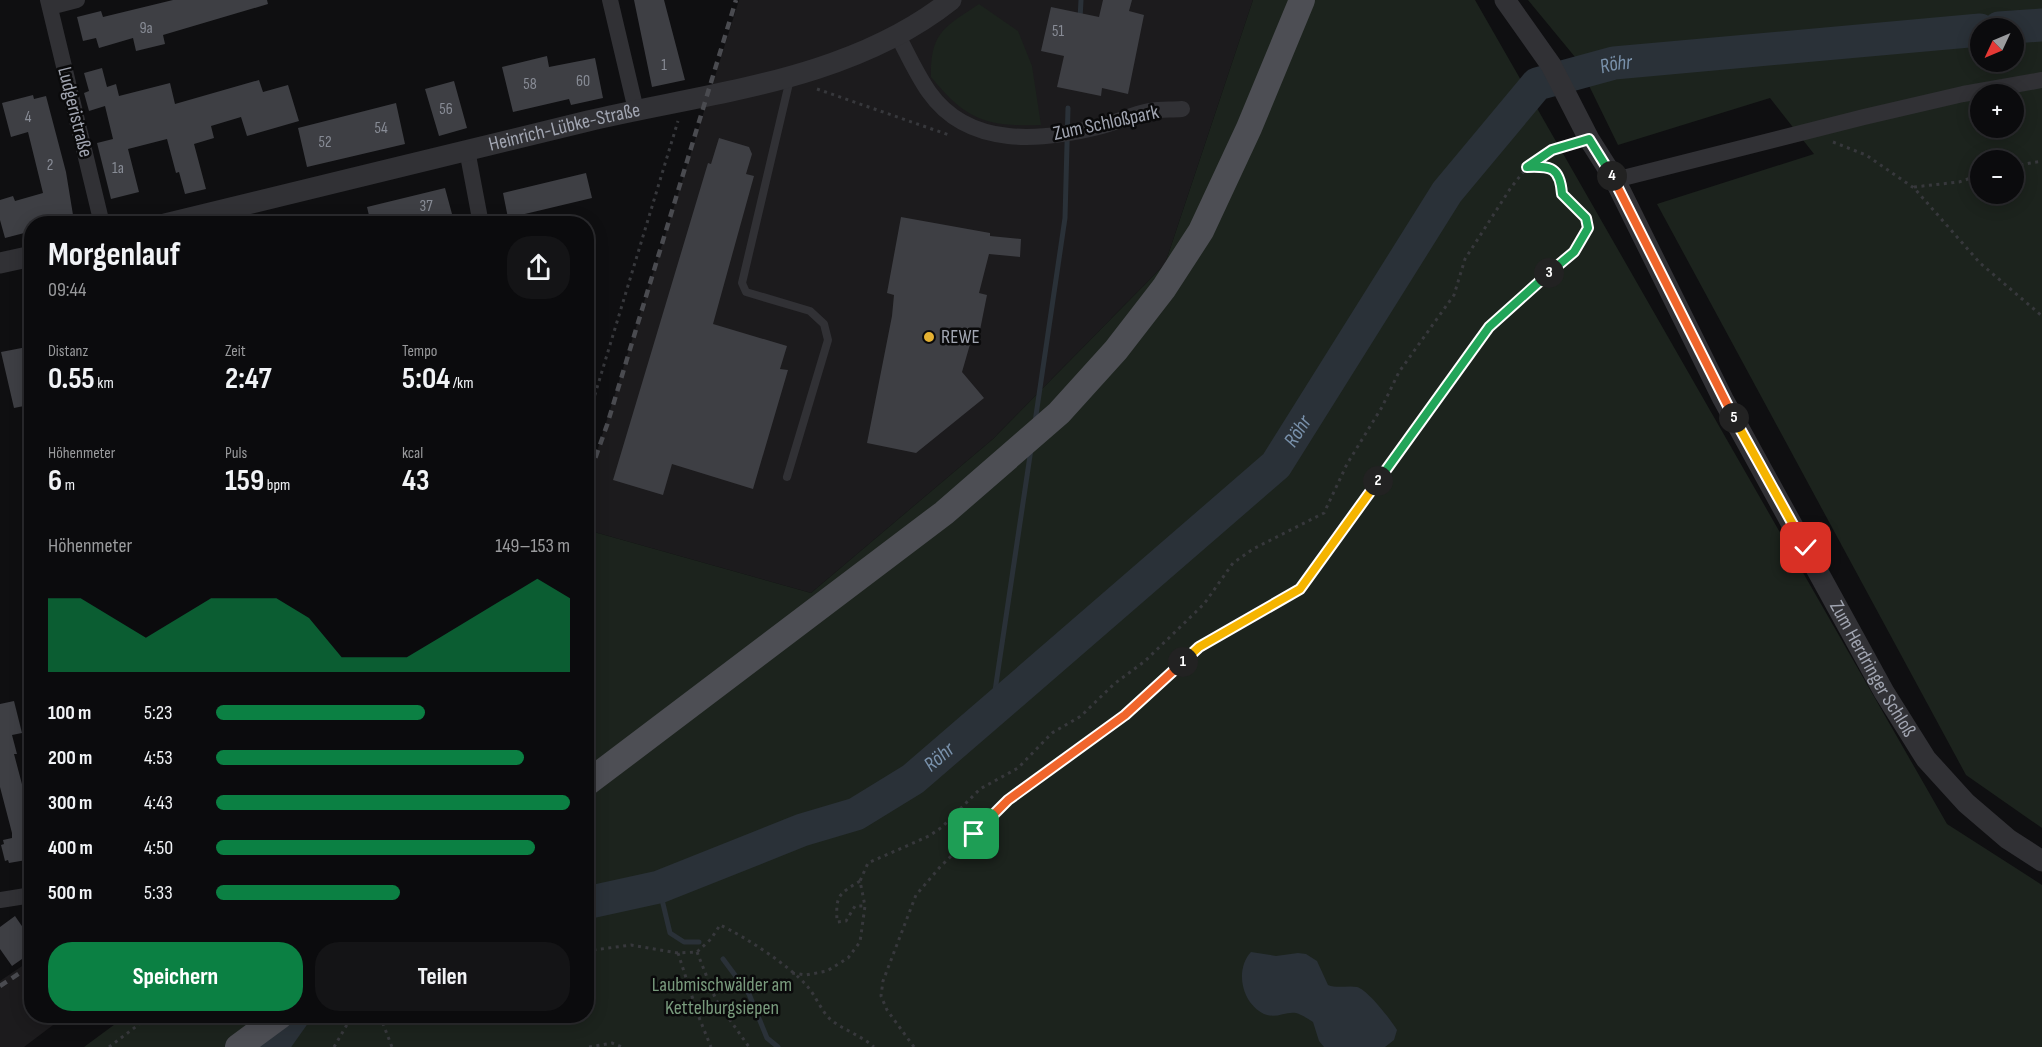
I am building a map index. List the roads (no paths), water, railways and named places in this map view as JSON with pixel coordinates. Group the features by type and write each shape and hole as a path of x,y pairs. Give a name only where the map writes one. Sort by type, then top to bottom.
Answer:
{"main road":[{"path":"594,778 944,513 1002,465 1059,413 1116,350 1164,288 1201,231 1249,128 1302,0"},
{"path":"238,1047 271,1023"}],"street":[{"path":"49,3 77,0"},
{"path":"610,0 636,110"},
{"name":"Heinrich-Lübke-Straße","path":"198,216 466,150 790,76 898,36 951,0"},
{"name":"Ludgeristraße","path":"49,3 100,216"},
{"name":"Zum Herdringer Schloß","path":"1508,4 1551,65 1589,139 1615,180 1723,399 1890,702 1926,759 1966,803 2008,839 2042,861"},
{"name":"Zum Schloßpark","path":"898,36 930,93 945,110 963,123 986,133 1010,137 1075,133 1149,111 1182,109"},
{"path":"1615,180 1735,148 1810,133 1963,94 2042,80"},
{"path":"466,150 480,216"},
{"path":"0,263 24,258"},
{"path":"0,900 24,896"}],"lane":[{"path":"787,477 828,340 824,324 810,311 746,292 742,283 790,76"}],"waterway":[{"path":"1080,19 1081,0"},
{"name":"Röhr","path":"2024,26 2042,25"},
{"name":"Röhr","path":"594,901 659,887 802,830 856,814 913,779 1276,465 1447,192 1537,84 1614,63 1970,31"},
{"path":"1035,422 1065,218 1068,108"},
{"path":"992,711 1031,449"},
{"path":"659,887 670,933 684,942 699,942"},
{"path":"723,959 749,994 767,1038 778,1047"},
{"name":"Röhr","path":"271,1047 288,1023"}],"railway":[{"path":"594,462 736,0"},
{"path":"0,986 24,970"}],"place":[{"name":"REWE","path":"929,337"}],"park label":[{"name":"Laubmischwälder am Kettelburgsiepen","path":"722,996"}]}
